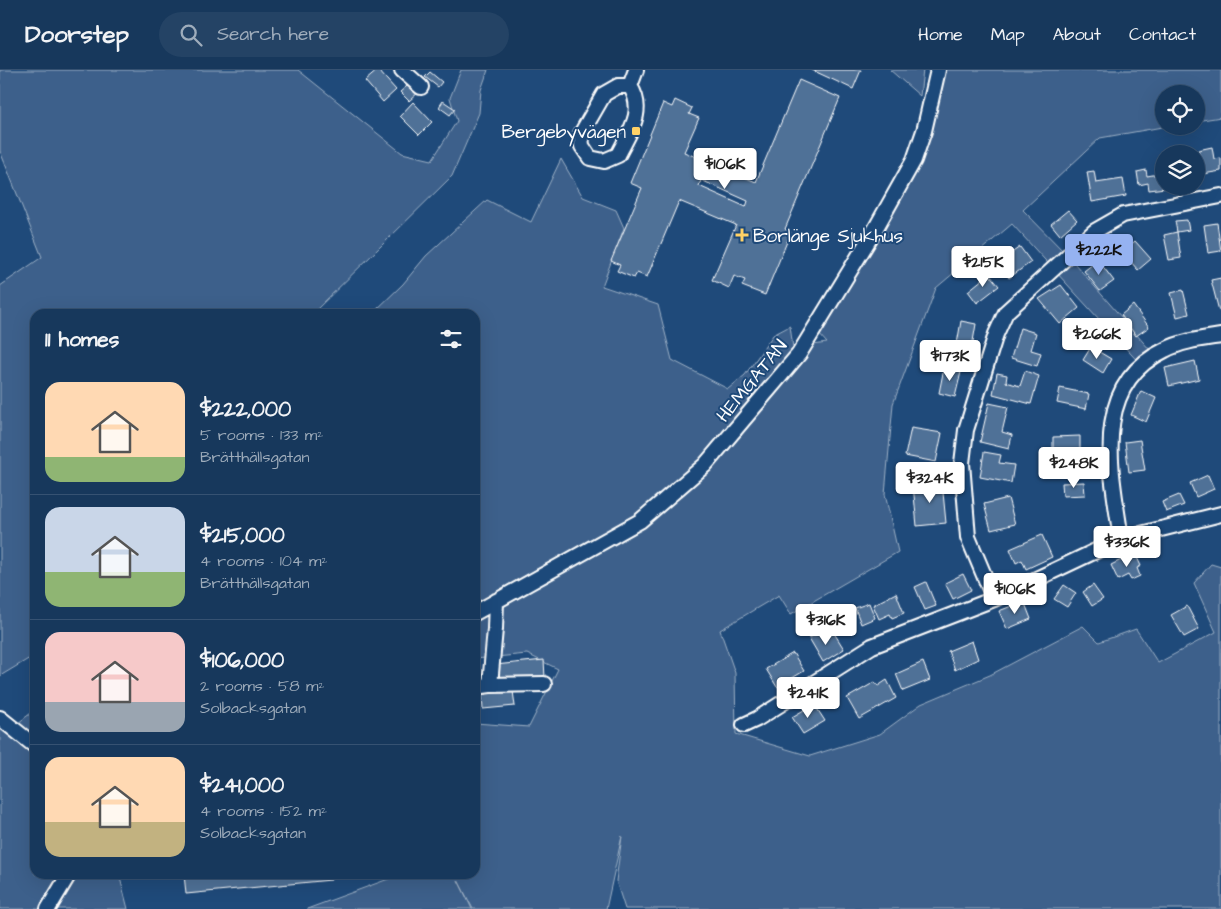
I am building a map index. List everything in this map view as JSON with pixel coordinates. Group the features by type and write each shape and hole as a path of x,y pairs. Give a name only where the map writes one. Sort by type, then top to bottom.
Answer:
{"street":[{"path":"402,70 421,87"},
{"path":"630,86 636,70"},
{"name":"HEMGATAN","path":"480,610 640,521 705,465 798,354 873,233 914,160 924,131 938,70"},
{"path":"618,86 630,86 637,96 638,110 618,155 604,161 590,158 582,146 581,134 604,94 618,86"},
{"path":"994,599 968,537 962,463 966,430 996,334 1006,312 1095,231 1123,214 1221,196"},
{"path":"1121,539 1109,439 1116,402 1126,383 1148,361 1165,350 1190,341 1221,336"},
{"path":"744,725 757,719 872,646 994,599 1121,539 1221,514"},
{"path":"490,685 496,601"},
{"path":"480,686 544,684"},
{"path":"0,718 30,742"},
{"path":"48,909 66,879"}],"shaded area":[{"path":"0,70 298,70 402,153 432,160 457,121 450,98 461,70 488,70 481,90 479,113 452,176 317,309 30,309 30,658 0,676 0,286 42,257 0,151"},
{"path":"890,70 923,70 920,96"},
{"path":"942,70 1221,70 1221,117 1205,120 1205,85 1155,85 1155,128 1100,138 1023,210 1068,256 1157,358 1142,366 1012,224 936,288 893,404 885,494 898,552 791,614 779,595 720,630 735,673 736,734 810,756 880,734 921,704 990,675 1083,626 1099,642 1136,629 1158,663 1216,632 1194,583 1211,564 1221,567 1221,909 625,909 616,881 622,836 606,909 473,909 458,880 472,909 307,909 388,879 480,879 480,723 529,727 558,669 527,654 480,659 480,309 377,309 403,284 426,256 487,200 531,222 561,159 583,197 616,210 624,228 602,286 658,305 672,360 728,389 745,375 773,335 790,326 793,348 827,343 818,333 918,161"},
{"path":"30,714 30,879 120,879 128,909 0,909 0,725 18,723"}],"building":[{"path":"378,70 396,90 383,102 365,81"},
{"path":"812,70 861,70 853,89"},
{"path":"430,72 442,82 438,87 425,77"},
{"path":"799,80 840,98 785,229 791,232 765,295 742,286 745,280 734,276 729,288 712,280 736,225 679,201 647,277 637,273 634,278 617,271 620,265 611,261 642,188 630,183 663,103 672,107 675,100 692,108 689,114 699,118 684,152 756,182","holes":["701,180 748,201 746,207 699,186"]},
{"path":"413,81 421,90 409,101 400,92"},
{"path":"443,101 455,109 450,115 439,107"},
{"path":"413,102 432,122 419,135 400,116"},
{"path":"1212,147 1214,159 1221,158 1221,171 1205,174 1205,148"},
{"path":"1146,170 1147,176 1155,175 1155,189 1149,190 1148,183 1139,185 1137,172"},
{"path":"1094,171 1096,183 1123,179 1126,196 1092,202 1087,172"},
{"path":"1068,210 1077,220 1060,235 1051,224"},
{"path":"1187,220 1189,230 1177,232 1175,221"},
{"path":"1217,223 1221,251 1208,253 1204,225"},
{"path":"1177,232 1181,258 1169,260 1164,235"},
{"path":"1135,241 1151,259 1138,270 1122,252"},
{"path":"1020,247 1031,262 1009,278 997,263"},
{"path":"1098,260 1114,281 1100,291 1084,271"},
{"path":"989,274 999,286 977,303 968,291"},
{"path":"1221,278 1221,311 1219,311 1211,280"},
{"path":"1061,285 1079,308 1060,324 1039,299"},
{"path":"1183,290 1189,314 1177,317 1171,293"},
{"path":"1133,305 1149,327 1136,336 1121,315"},
{"path":"961,321 976,324 972,347 957,344"},
{"path":"1020,328 1036,333 1031,350 1041,353 1037,366 1011,358"},
{"path":"1091,347 1111,359 1103,373 1083,360"},
{"path":"1195,361 1199,379 1169,386 1165,368"},
{"path":"944,368 961,372 955,397 939,393"},
{"path":"1025,371 1039,376 1031,404 993,394 997,373 1007,375 1006,382 1020,386"},
{"path":"1060,388 1089,394 1086,409 1057,403"},
{"path":"1141,391 1156,398 1146,422 1131,415"},
{"path":"989,403 1008,407 1002,432 1012,435 1009,449 980,442"},
{"path":"911,428 942,433 936,462 905,456"},
{"path":"1080,436 1080,452 1053,453 1053,437"},
{"path":"1140,440 1145,470 1129,472 1125,442"},
{"path":"984,452 1001,455 999,463 1014,465 1011,483 980,477"},
{"path":"1208,475 1214,489 1196,497 1190,483"},
{"path":"942,482 946,523 917,526 913,485"},
{"path":"1084,482 1085,495 1063,496 1062,483"},
{"path":"1179,495 1184,505 1166,512 1162,502"},
{"path":"1008,498 1015,524 991,530 984,504"},
{"path":"1042,535 1052,557 1026,569 1022,560 1016,563 1010,549"},
{"path":"1135,553 1141,566 1137,568 1140,576 1131,580 1128,575 1118,580 1111,565"},
{"path":"963,574 971,590 953,599 945,583"},
{"path":"926,582 936,606 925,610 915,587"},
{"path":"1064,585 1076,593 1067,607 1054,599"},
{"path":"1093,585 1103,599 1092,606 1083,592"},
{"path":"896,593 904,613 892,618 890,614 879,619 873,605"},
{"path":"1024,601 1031,619 1007,629 999,611"},
{"path":"869,603 875,618 861,624 855,608"},
{"path":"1187,606 1199,629 1184,637 1171,615"},
{"path":"819,633 823,639 834,633 844,649 823,662 809,638"},
{"path":"972,641 978,659 955,670 948,651"},
{"path":"793,653 804,671 777,687 766,669"},
{"path":"544,660 545,678 498,684 495,665"},
{"path":"923,662 930,680 903,691 896,674"},
{"path":"887,680 896,698 859,719 847,698 875,682 878,686"},
{"path":"513,691 515,706 483,709 482,694"},
{"path":"814,704 825,721 803,734 792,717"},
{"path":"184,879 331,879 331,880 186,894"}],"place":[{"name":"Bergebyvägen","path":"636,131"},
{"name":"Borlänge Sjukhus","path":"742,235"}]}
